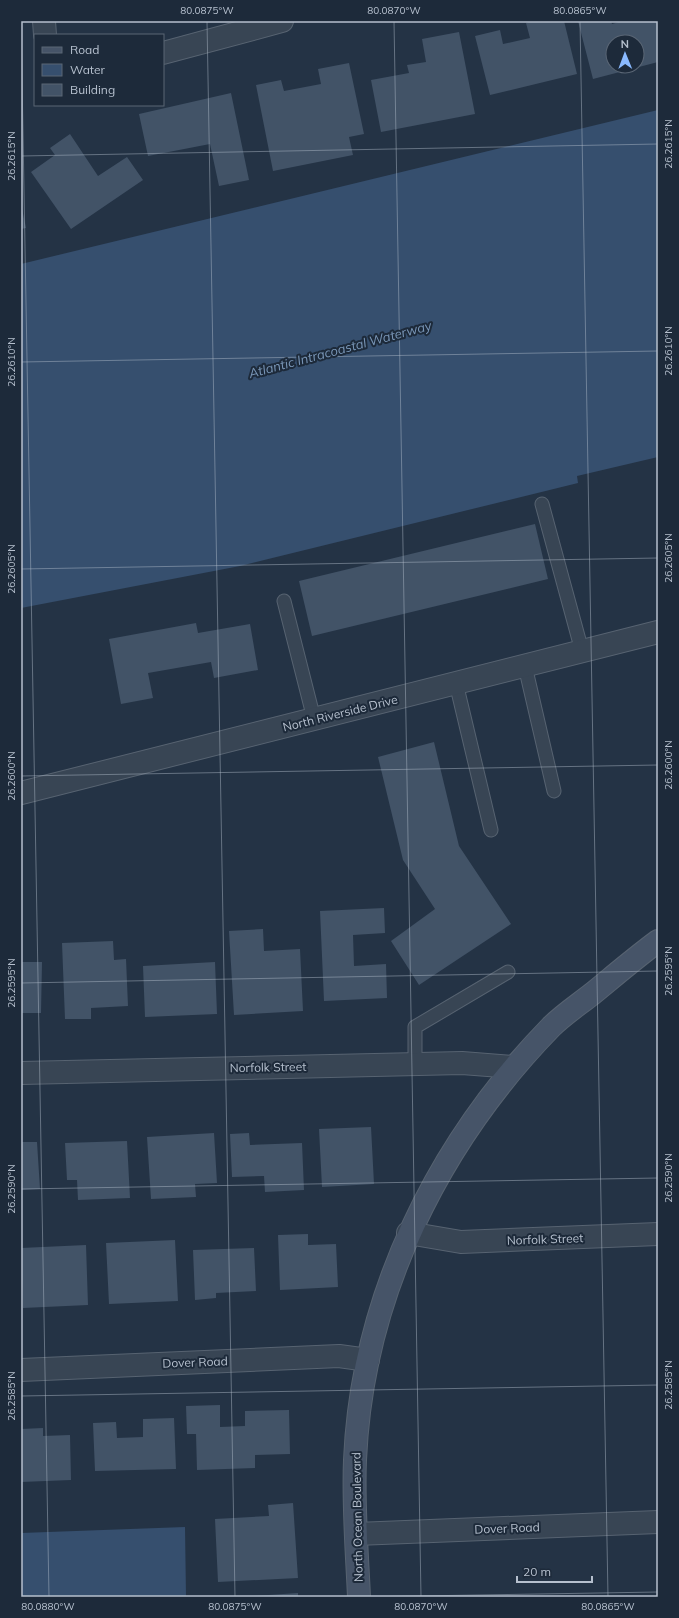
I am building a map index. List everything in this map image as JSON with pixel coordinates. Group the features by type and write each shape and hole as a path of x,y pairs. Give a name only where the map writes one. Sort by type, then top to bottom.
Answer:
{"main road":[{"name":"North Ocean Boulevard","path":"359,1597 355,1459 368,1360 387,1290 408,1234 436,1179 471,1123 514,1067 552,1025 656,944"}],"street":[{"path":"44,21 45,34"},
{"path":"164,53 282,21"},
{"name":"North Riverside Drive","path":"21,793 658,632"},
{"name":"Norfolk Street","path":"21,1073 462,1063 514,1067"},
{"name":"Norfolk Street","path":"408,1234 461,1242 658,1234"},
{"name":"Dover Road","path":"21,1370 339,1356 368,1360"},
{"name":"Dover Road","path":"356,1534 658,1522"}],"lane":[{"path":"542,504 582,651"},
{"path":"284,601 314,719"},
{"path":"525,666 554,790"},
{"path":"456,683 491,830"},
{"path":"415,1064 415,1027 508,972"}],"water":[{"name":"Atlantic Intracoastal Waterway","path":"658,110 658,457 577,476 578,483 240,566 21,608 21,264"},
{"path":"185,1527 186,1597 21,1597 21,1533"}],"building":[{"path":"533,21 564,21 577,74 490,95 475,36 500,30 503,44 530,38 526,23"},
{"path":"578,21 611,21 612,24 622,21 658,21 658,62 645,65 645,34 605,34 605,74 612,74 593,79"},
{"path":"459,32 475,114 381,132 371,80 409,73 407,65 426,62 422,39"},
{"path":"349,63 364,134 349,137 353,155 273,171 256,85 281,80 284,91 321,84 318,69"},
{"path":"231,93 249,180 219,186 210,144 148,156 139,114"},
{"path":"70,134 98,176 127,157 143,180 71,229 31,172 55,155 50,148"},
{"path":"21,204 26,228 21,229"},
{"path":"535,524 548,579 312,636 299,581"},
{"path":"196,623 198,633 250,624 258,670 214,678 211,662 148,673 153,698 121,704 109,639"},
{"path":"434,742 459,846 511,924 419,985 391,941 435,909 403,860 378,757"},
{"path":"384,908 385,933 353,935 354,966 386,964 387,998 324,1001 320,911"},
{"path":"263,929 264,951 300,949 303,1011 234,1015 229,931"},
{"path":"113,941 114,960 126,959 128,1006 91,1008 91,1019 65,1019 62,943"},
{"path":"21,962 42,962 41,1013 21,1013"},
{"path":"215,962 217,1014 145,1017 143,966"},
{"path":"371,1127 374,1184 322,1187 319,1129"},
{"path":"214,1133 217,1183 195,1184 196,1197 151,1199 147,1137"},
{"path":"249,1133 250,1145 302,1143 304,1190 265,1192 264,1176 232,1177 230,1134"},
{"path":"127,1141 130,1198 78,1200 77,1180 67,1180 65,1143"},
{"path":"21,1142 37,1142 40,1189 21,1190"},
{"path":"308,1234 308,1245 336,1244 338,1287 280,1290 278,1235"},
{"path":"175,1240 178,1301 109,1304 106,1243"},
{"path":"86,1245 88,1305 23,1308 21,1248"},
{"path":"254,1248 256,1291 216,1293 216,1298 195,1300 193,1250"},
{"path":"220,1405 220,1427 245,1426 245,1411 289,1410 290,1454 255,1455 255,1468 197,1470 196,1434 187,1434 186,1406"},
{"path":"174,1418 176,1469 95,1471 93,1423 116,1422 117,1438 143,1437 143,1419"},
{"path":"43,1428 43,1436 70,1435 71,1480 21,1482 21,1429"},
{"path":"293,1503 298,1578 218,1582 215,1519 269,1516 268,1505"},
{"path":"298,1593 298,1597 254,1597 254,1596"}]}
